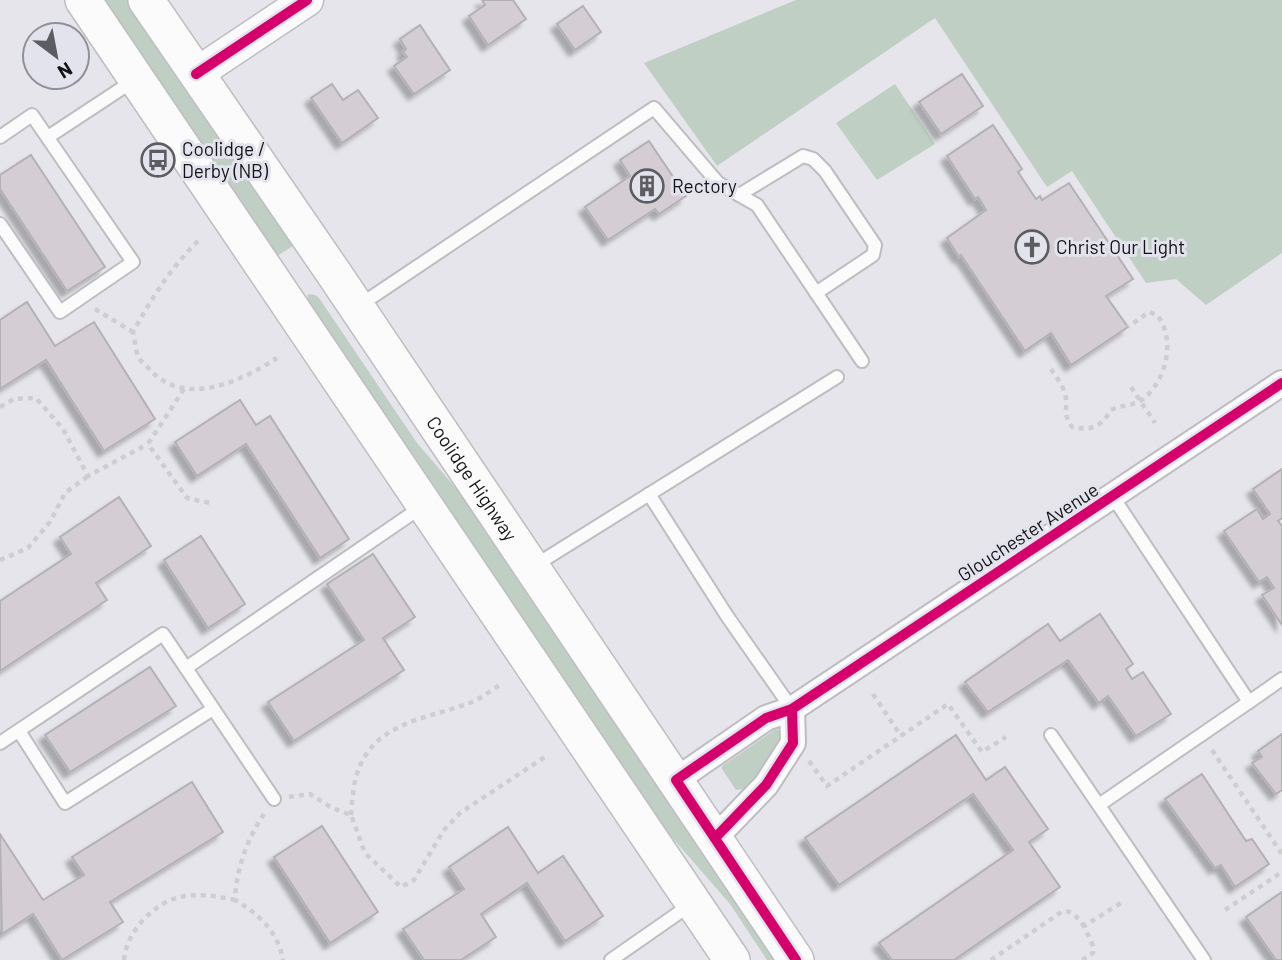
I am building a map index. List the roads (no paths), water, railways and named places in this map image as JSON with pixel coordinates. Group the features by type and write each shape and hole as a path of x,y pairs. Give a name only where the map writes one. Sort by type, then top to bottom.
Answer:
{"main road":[{"path":"83,0 732,960"},
{"name":"Coolidge Highway","path":"146,0 357,307 796,960"},
{"path":"281,291 292,277 312,269 335,275"}],"street":[{"path":"196,74 307,0"},
{"name":"Glouchester Avenue","path":"676,780 766,719 792,709 1282,383"},
{"path":"715,838 766,785 793,743 792,709"}],"lane":[{"path":"48,137 136,79"},
{"path":"357,307 654,108 718,183 757,205 862,361"},
{"path":"0,137 32,115 133,262 60,312 0,224"},
{"path":"739,195 803,156 813,159 825,170 875,245 873,255 816,293"},
{"path":"531,568 837,377"},
{"path":"649,494 727,616 792,709"},
{"path":"1113,497 1249,702"},
{"path":"186,668 426,504"},
{"path":"0,743 163,634 274,799"},
{"path":"1099,805 1282,679"},
{"path":"19,731 65,803 213,709"},
{"path":"1051,735 1204,960"},
{"path":"611,960 694,903"}],"place":[{"name":"Coolidge / Derby (NB)","path":"158,160"},
{"name":"Rectory","path":"647,186"},
{"name":"Christ Our Light","path":"1032,247"}]}
